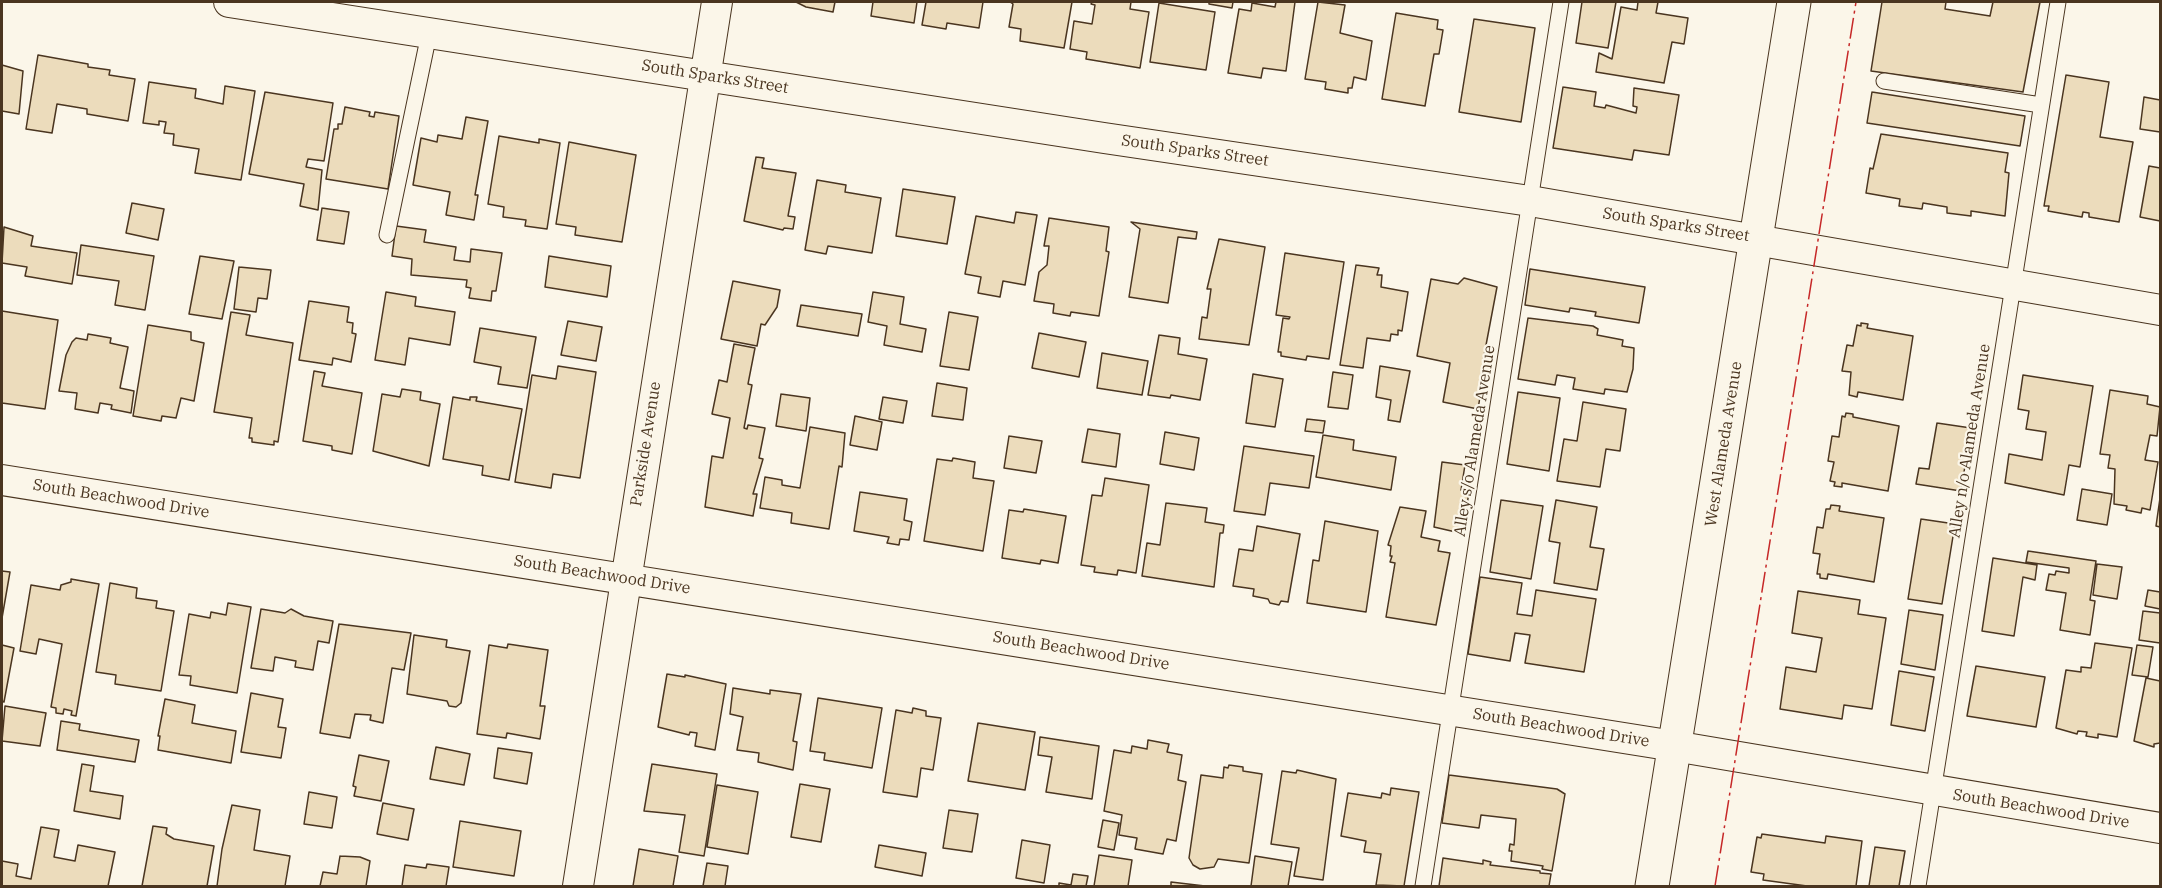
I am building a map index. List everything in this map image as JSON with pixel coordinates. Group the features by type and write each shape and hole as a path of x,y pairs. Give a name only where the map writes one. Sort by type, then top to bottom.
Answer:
{"main road":[{"name":"West Alameda Avenue","path":"1652,886 1794,2"}],"street":[{"name":"South Sparks Street","path":"229,2 1530,201 1757,238 2014,286 2160,310"},
{"name":"Parkside Avenue","path":"578,886 624,578 717,2"},
{"name":"South Beachwood Drive","path":"2,480 1451,710 2160,828"}],"lane":[{"name":"Alley s/o Alameda Avenue","path":"1423,886 1561,2"},
{"name":"Alley n/o Alameda Avenue","path":"1918,886 2058,2"},
{"path":"387,235 429,34"},
{"path":"1884,81 2041,105"}],"building":[{"path":"796,2 835,2 833,12 806,7"},
{"path":"873,2 917,2 914,23 871,16"},
{"path":"926,2 983,2 979,28 947,23 946,29 922,25"},
{"path":"1010,2 1072,2 1064,48 1020,41 1021,29 1009,27 1013,4"},
{"path":"1092,2 1131,2 1130,9 1149,12 1140,68 1086,59 1087,52 1070,49 1074,21 1092,24 1095,5 1091,4"},
{"path":"1209,2 1233,2 1232,8 1209,4"},
{"path":"1276,2 1295,2 1286,71 1263,68 1261,78 1228,73 1239,9 1251,11 1252,3 1275,7"},
{"path":"1318,2 1345,5 1340,33 1372,41 1366,80 1354,77 1352,88 1348,88 1348,93 1325,89 1326,82 1305,79"},
{"path":"1582,2 1616,2 1608,48 1576,43"},
{"path":"1638,2 1658,2 1656,13 1688,18 1684,44 1672,42 1664,83 1596,72 1599,53 1612,59 1621,7 1637,10"},
{"path":"1882,2 1946,2 1945,9 1990,16 1993,2 2040,2 2023,92 1871,71"},
{"path":"1159,3 1215,12 1206,70 1150,62"},
{"path":"1396,13 1438,20 1437,29 1443,30 1439,54 1434,54 1425,106 1382,99"},
{"path":"1474,19 1535,28 1521,122 1459,112"},
{"path":"38,55 88,64 88,67 110,70 109,75 135,79 128,121 87,114 87,109 57,104 52,133 26,129"},
{"path":"2,65 23,71 19,114 2,111"},
{"path":"2066,75 2109,82 2100,137 2133,142 2119,222 2089,217 2089,213 2083,212 2082,217 2048,211 2049,206 2044,206"},
{"path":"149,82 196,89 195,98 223,104 225,86 255,91 241,180 195,173 199,149 173,145 174,134 164,133 166,122 159,121 159,125 143,123"},
{"path":"1563,87 1596,92 1594,106 1605,108 1606,105 1636,113 1637,107 1633,106 1634,88 1679,95 1669,155 1634,150 1632,160 1553,148"},
{"path":"265,92 333,103 324,161 308,159 306,167 322,170 318,210 300,206 304,184 249,174"},
{"path":"1872,92 2025,116 2020,146 1867,123"},
{"path":"2144,97 2160,100 2160,132 2140,129"},
{"path":"345,107 370,112 369,116 374,117 375,112 399,116 388,189 326,179 334,129 338,129 338,124 342,124"},
{"path":"466,117 488,121 475,195 478,195 474,220 446,215 450,192 413,185 421,138 437,142 438,135 462,139"},
{"path":"1881,134 2008,153 2005,172 2009,173 2005,216 1971,211 1971,216 1947,213 1947,207 1923,203 1922,209 1899,206 1900,199 1866,193 1870,168 1873,169"},
{"path":"499,136 539,143 539,139 560,143 547,229 525,226 526,220 503,217 504,207 488,204"},
{"path":"569,142 636,155 622,242 575,235 576,227 556,224"},
{"path":"756,157 764,158 762,168 796,173 788,216 795,217 793,229 784,228 783,230 744,221"},
{"path":"2149,166 2160,168 2160,221 2140,217"},
{"path":"817,180 846,185 845,192 881,198 872,253 828,246 826,254 805,250"},
{"path":"903,189 955,197 947,244 896,236"},
{"path":"132,203 164,209 158,240 126,233"},
{"path":"322,208 349,212 344,244 317,240"},
{"path":"1016,212 1037,215 1025,285 1003,281 1000,297 978,293 981,277 965,274 976,216 1014,223"},
{"path":"1049,218 1109,227 1106,251 1109,252 1099,316 1071,312 1070,316 1053,313 1054,304 1034,301 1039,272 1047,265 1049,246 1044,246"},
{"path":"1131,222 1197,232 1196,239 1178,237 1168,303 1129,297 1140,229"},
{"path":"396,226 426,230 424,242 456,247 454,260 470,262 471,249 502,253 496,291 492,291 491,301 469,298 471,288 466,287 467,280 411,275 412,259 392,256"},
{"path":"4,227 33,236 31,246 77,253 72,284 25,276 27,267 2,263"},
{"path":"1219,239 1265,247 1249,345 1199,339 1202,317 1207,318 1211,289 1207,289"},
{"path":"81,245 154,256 145,310 115,305 119,281 77,275"},
{"path":"1285,253 1344,262 1329,359 1307,356 1306,360 1281,356 1281,352 1278,352 1283,318 1289,319 1290,317 1276,315"},
{"path":"200,256 234,261 222,319 189,314"},
{"path":"549,256 611,266 607,297 545,287"},
{"path":"1356,265 1379,268 1377,275 1382,275 1381,287 1408,292 1402,331 1398,330 1398,335 1391,334 1390,341 1367,338 1363,368 1340,365"},
{"path":"239,267 271,270 267,299 258,298 256,312 234,309"},
{"path":"1530,269 1645,287 1639,323 1595,316 1596,312 1570,308 1569,312 1525,305"},
{"path":"1464,278 1497,287 1483,361 1486,361 1478,409 1443,402 1450,363 1417,356 1431,279 1458,284"},
{"path":"733,281 780,290 777,307 765,325 761,324 757,346 721,339"},
{"path":"386,292 416,297 415,306 455,312 450,345 409,338 405,365 375,360"},
{"path":"873,292 904,297 900,324 926,329 922,352 884,345 887,326 868,322"},
{"path":"309,301 349,307 347,322 353,323 352,333 356,334 351,362 333,358 332,365 299,360"},
{"path":"801,305 862,314 858,336 797,326"},
{"path":"2,311 58,320 45,409 2,403"},
{"path":"231,312 250,315 246,335 293,343 278,442 274,441 274,445 252,442 252,438 249,438 252,418 214,412"},
{"path":"949,312 978,317 969,370 940,366"},
{"path":"1528,318 1593,326 1598,329 1597,335 1623,340 1622,346 1634,348 1633,369 1627,392 1605,389 1604,394 1573,389 1575,378 1557,375 1555,385 1518,379"},
{"path":"568,321 602,327 596,361 561,355"},
{"path":"1861,323 1868,324 1867,328 1913,336 1903,400 1858,392 1857,397 1849,395 1851,372 1842,371 1847,345 1853,346 1857,325 1861,326"},
{"path":"148,325 191,332 191,340 204,343 194,401 181,398 176,418 162,416 161,421 133,416"},
{"path":"480,328 536,337 527,388 498,384 501,367 474,362"},
{"path":"1039,333 1086,342 1079,377 1032,368"},
{"path":"88,334 111,338 110,343 128,347 120,388 134,391 131,413 111,409 112,405 100,403 98,413 75,409 77,393 59,391 66,355 72,342 76,338 87,340"},
{"path":"1159,335 1180,338 1178,354 1207,359 1200,400 1171,395 1170,398 1148,395"},
{"path":"734,344 755,348 748,384 752,385 744,428 747,429 748,425 765,428 759,458 763,459 753,494 757,494 753,516 705,507 712,456 723,458 730,418 712,414 719,380 727,382"},
{"path":"1102,353 1148,361 1142,395 1097,388"},
{"path":"558,366 596,372 580,478 553,474 551,488 515,482 532,375 556,379"},
{"path":"1380,366 1410,371 1400,422 1388,420 1391,400 1376,397"},
{"path":"314,371 325,373 322,386 362,393 352,454 332,450 332,446 303,441"},
{"path":"1333,372 1353,375 1348,409 1328,407"},
{"path":"1253,374 1283,379 1275,427 1246,423"},
{"path":"2023,375 2093,386 2080,467 2069,465 2064,495 2005,483 2009,454 2042,460 2046,432 2026,429 2029,411 2018,409"},
{"path":"937,383 967,388 963,420 932,416"},
{"path":"402,389 421,392 420,400 440,404 429,466 373,451 382,394 400,397"},
{"path":"2110,390 2148,396 2147,404 2160,407 2157,436 2150,435 2145,460 2158,462 2150,510 2142,508 2141,513 2126,510 2127,506 2114,504 2115,469 2108,468 2110,455 2100,454"},
{"path":"1518,392 1560,398 1549,471 1507,464"},
{"path":"781,394 810,398 806,431 776,426"},
{"path":"453,397 470,400 470,397 477,397 476,401 522,409 509,480 482,475 483,466 443,459"},
{"path":"883,397 907,401 903,423 879,419"},
{"path":"1583,402 1626,409 1620,451 1606,449 1600,487 1557,481 1564,439 1577,441"},
{"path":"1846,413 1853,414 1853,417 1899,426 1888,491 1842,483 1842,487 1834,486 1835,482 1830,481 1834,462 1828,461 1832,436 1839,437 1842,416 1845,417"},
{"path":"855,416 882,422 877,450 850,445"},
{"path":"1307,419 1325,421 1323,433 1305,431"},
{"path":"1937,423 1971,428 1961,491 1916,484 1919,468 1929,469"},
{"path":"810,427 845,433 842,467 839,466 829,529 791,523 792,513 760,508 765,477 782,480 782,485 800,488"},
{"path":"1088,429 1120,434 1116,467 1082,462"},
{"path":"1165,432 1199,438 1194,470 1160,464"},
{"path":"1323,435 1354,440 1353,450 1396,457 1391,490 1316,477"},
{"path":"1009,436 1042,441 1036,473 1004,468"},
{"path":"1244,446 1314,456 1309,488 1270,483 1265,515 1234,511"},
{"path":"953,458 975,462 973,478 994,481 983,551 924,541 937,459 952,461"},
{"path":"1442,462 1465,465 1461,490 1469,492 1463,530 1460,533 1434,527"},
{"path":"1105,478 1149,485 1136,573 1118,570 1117,575 1094,572 1095,567 1081,565 1092,495 1102,496"},
{"path":"2082,489 2112,494 2107,525 2077,520"},
{"path":"860,492 907,499 904,520 912,522 909,540 900,539 899,545 887,543 889,537 854,531"},
{"path":"2160,498 2160,527 2156,526"},
{"path":"1501,500 1543,506 1531,579 1490,572"},
{"path":"1556,500 1597,507 1590,547 1604,549 1597,590 1554,583 1560,543 1549,541"},
{"path":"1166,503 1207,508 1205,522 1224,525 1223,533 1220,533 1214,587 1142,576 1147,543 1160,545"},
{"path":"1831,505 1840,506 1839,511 1884,518 1874,582 1828,574 1827,579 1820,578 1820,574 1817,574 1820,554 1813,553 1817,527 1823,528 1826,509 1830,509"},
{"path":"1400,507 1426,511 1421,537 1440,541 1438,551 1450,553 1436,625 1386,617 1395,563 1390,562 1391,546 1388,545"},
{"path":"1024,509 1066,516 1058,563 1041,560 1040,564 1002,558 1009,510 1023,512"},
{"path":"1921,519 1955,524 1942,604 1908,599"},
{"path":"1325,521 1378,531 1366,612 1307,603 1313,560 1319,561"},
{"path":"1257,526 1300,534 1288,602 1281,601 1279,605 1270,603 1268,599 1253,596 1254,589 1233,586 1239,549 1253,551"},
{"path":"2028,551 2096,561 2090,600 2095,601 2090,635 2060,630 2066,593 2046,590 2049,574 2055,575 2056,571 2069,573 2069,568 2026,562"},
{"path":"1993,558 2037,565 2035,580 2023,577 2014,636 1982,631"},
{"path":"2097,564 2122,567 2117,599 2093,595"},
{"path":"2,571 10,572 2,618"},
{"path":"1480,577 1522,583 1517,614 1532,616 1536,590 1596,599 1584,672 1525,663 1530,635 1515,633 1510,661 1468,654"},
{"path":"71,579 99,584 76,716 71,715 72,711 64,709 63,714 56,713 56,708 51,707 62,644 39,639 36,654 20,651 31,585 60,590 61,585 71,582"},
{"path":"110,583 137,588 136,598 157,601 156,608 174,611 161,691 115,684 116,675 96,672"},
{"path":"2148,590 2160,592 2160,609 2145,606"},
{"path":"1798,591 1860,600 1858,614 1886,618 1872,709 1844,705 1842,719 1780,709 1786,667 1816,672 1822,638 1792,633"},
{"path":"228,603 251,607 237,693 190,685 191,676 179,675 189,614 210,618 211,612 226,615"},
{"path":"261,609 285,613 291,609 304,616 333,621 329,643 318,641 313,670 295,667 296,661 275,657 273,671 251,668"},
{"path":"1909,610 1943,615 1935,670 1901,664"},
{"path":"2143,611 2160,613 2160,643 2139,640"},
{"path":"339,624 411,633 404,670 392,668 383,723 370,720 371,715 355,714 350,738 320,733"},
{"path":"414,635 447,640 446,647 470,651 461,703 456,707 449,706 447,701 407,694"},
{"path":"2095,643 2132,648 2117,737 2098,734 2098,738 2086,736 2087,732 2078,731 2077,734 2056,728 2066,670 2081,672 2081,667 2091,668"},
{"path":"508,644 548,650 540,706 545,706 540,739 507,733 506,738 477,734 489,645 507,648"},
{"path":"2,645 14,648 4,702 2,701"},
{"path":"2137,645 2153,647 2148,677 2132,675"},
{"path":"1976,666 2045,677 2036,727 1967,716"},
{"path":"1899,671 1934,677 1925,731 1891,725"},
{"path":"667,674 685,677 685,675 726,684 715,750 695,746 697,733 690,732 689,735 658,727"},
{"path":"2146,678 2160,681 2160,743 2154,744 2154,747 2134,741"},
{"path":"733,688 770,694 770,690 801,694 793,741 797,742 793,770 758,762 759,753 737,750 743,717 730,714"},
{"path":"251,693 283,699 278,727 286,728 281,758 241,752"},
{"path":"818,698 882,708 872,768 824,760 825,753 810,751"},
{"path":"165,699 195,705 192,723 236,731 231,763 158,750 160,736 158,736"},
{"path":"5,706 46,713 40,746 2,741"},
{"path":"913,708 926,711 926,716 941,718 933,770 921,768 917,797 883,792 896,710 912,713"},
{"path":"61,721 80,724 79,730 139,740 135,762 57,750"},
{"path":"978,723 1035,732 1025,790 968,781"},
{"path":"1040,737 1099,746 1092,799 1046,792 1052,757 1038,755"},
{"path":"1148,740 1169,744 1167,752 1182,755 1178,780 1186,782 1176,841 1167,839 1163,854 1135,849 1137,838 1119,835 1122,815 1104,811 1114,750 1131,753 1132,746 1147,749"},
{"path":"436,747 470,754 464,785 430,779"},
{"path":"498,748 532,753 527,784 494,778"},
{"path":"359,755 389,761 381,801 354,796 356,787 353,786"},
{"path":"82,764 94,766 90,791 123,796 120,819 74,811"},
{"path":"652,764 717,774 704,856 679,852 685,815 644,811"},
{"path":"1229,765 1243,767 1243,771 1262,774 1249,863 1218,859 1214,867 1200,869 1193,865 1189,858 1201,775 1223,778 1224,767 1228,768"},
{"path":"1297,770 1336,779 1323,880 1294,876 1299,848 1271,844 1282,771 1296,773"},
{"path":"1449,775 1557,789 1565,794 1552,871 1542,869 1543,866 1511,861 1512,851 1509,851 1510,844 1514,845 1516,819 1481,815 1479,828 1442,823"},
{"path":"800,784 830,789 821,842 791,837"},
{"path":"717,785 758,792 748,854 707,847"},
{"path":"1391,788 1419,792 1404,886 1376,885 1381,854 1364,852 1366,841 1341,836 1348,793 1381,798 1382,793 1390,795"},
{"path":"309,792 337,797 332,828 304,824"},
{"path":"383,803 414,809 408,840 377,834"},
{"path":"232,805 260,810 254,850 290,856 285,886 217,886 222,849"},
{"path":"949,810 978,814 972,852 943,848"},
{"path":"1103,820 1119,823 1114,850 1098,847"},
{"path":"460,821 521,831 514,876 453,867"},
{"path":"153,826 167,828 166,834 174,839 214,846 207,886 142,886"},
{"path":"41,827 59,830 54,857 75,861 78,845 115,852 108,886 2,886 2,861 18,864 16,876 31,879"},
{"path":"1762,834 1825,843 1826,836 1862,841 1856,886 1807,886 1763,880 1764,874 1751,872 1757,837 1761,838"},
{"path":"1022,840 1050,845 1044,883 1016,878"},
{"path":"879,845 926,853 922,876 875,867"},
{"path":"1875,847 1905,851 1899,886 1869,886"},
{"path":"639,849 678,856 673,886 633,886"},
{"path":"1099,855 1132,860 1128,886 1094,886"},
{"path":"340,856 360,857 370,861 366,886 320,886 323,872 337,874"},
{"path":"1255,856 1292,862 1288,886 1251,886"},
{"path":"1443,858 1483,864 1483,860 1491,862 1490,865 1540,871 1540,873 1551,874 1549,886 1439,886"},
{"path":"707,863 728,866 725,886 703,886"},
{"path":"427,864 449,867 446,886 402,886 405,865 426,868"},
{"path":"1073,874 1088,876 1086,886 1059,886 1059,883 1071,885"},
{"path":"1171,882 1205,886 1171,886"}],"power":[{"path":"1715,886 1856,2"}]}
